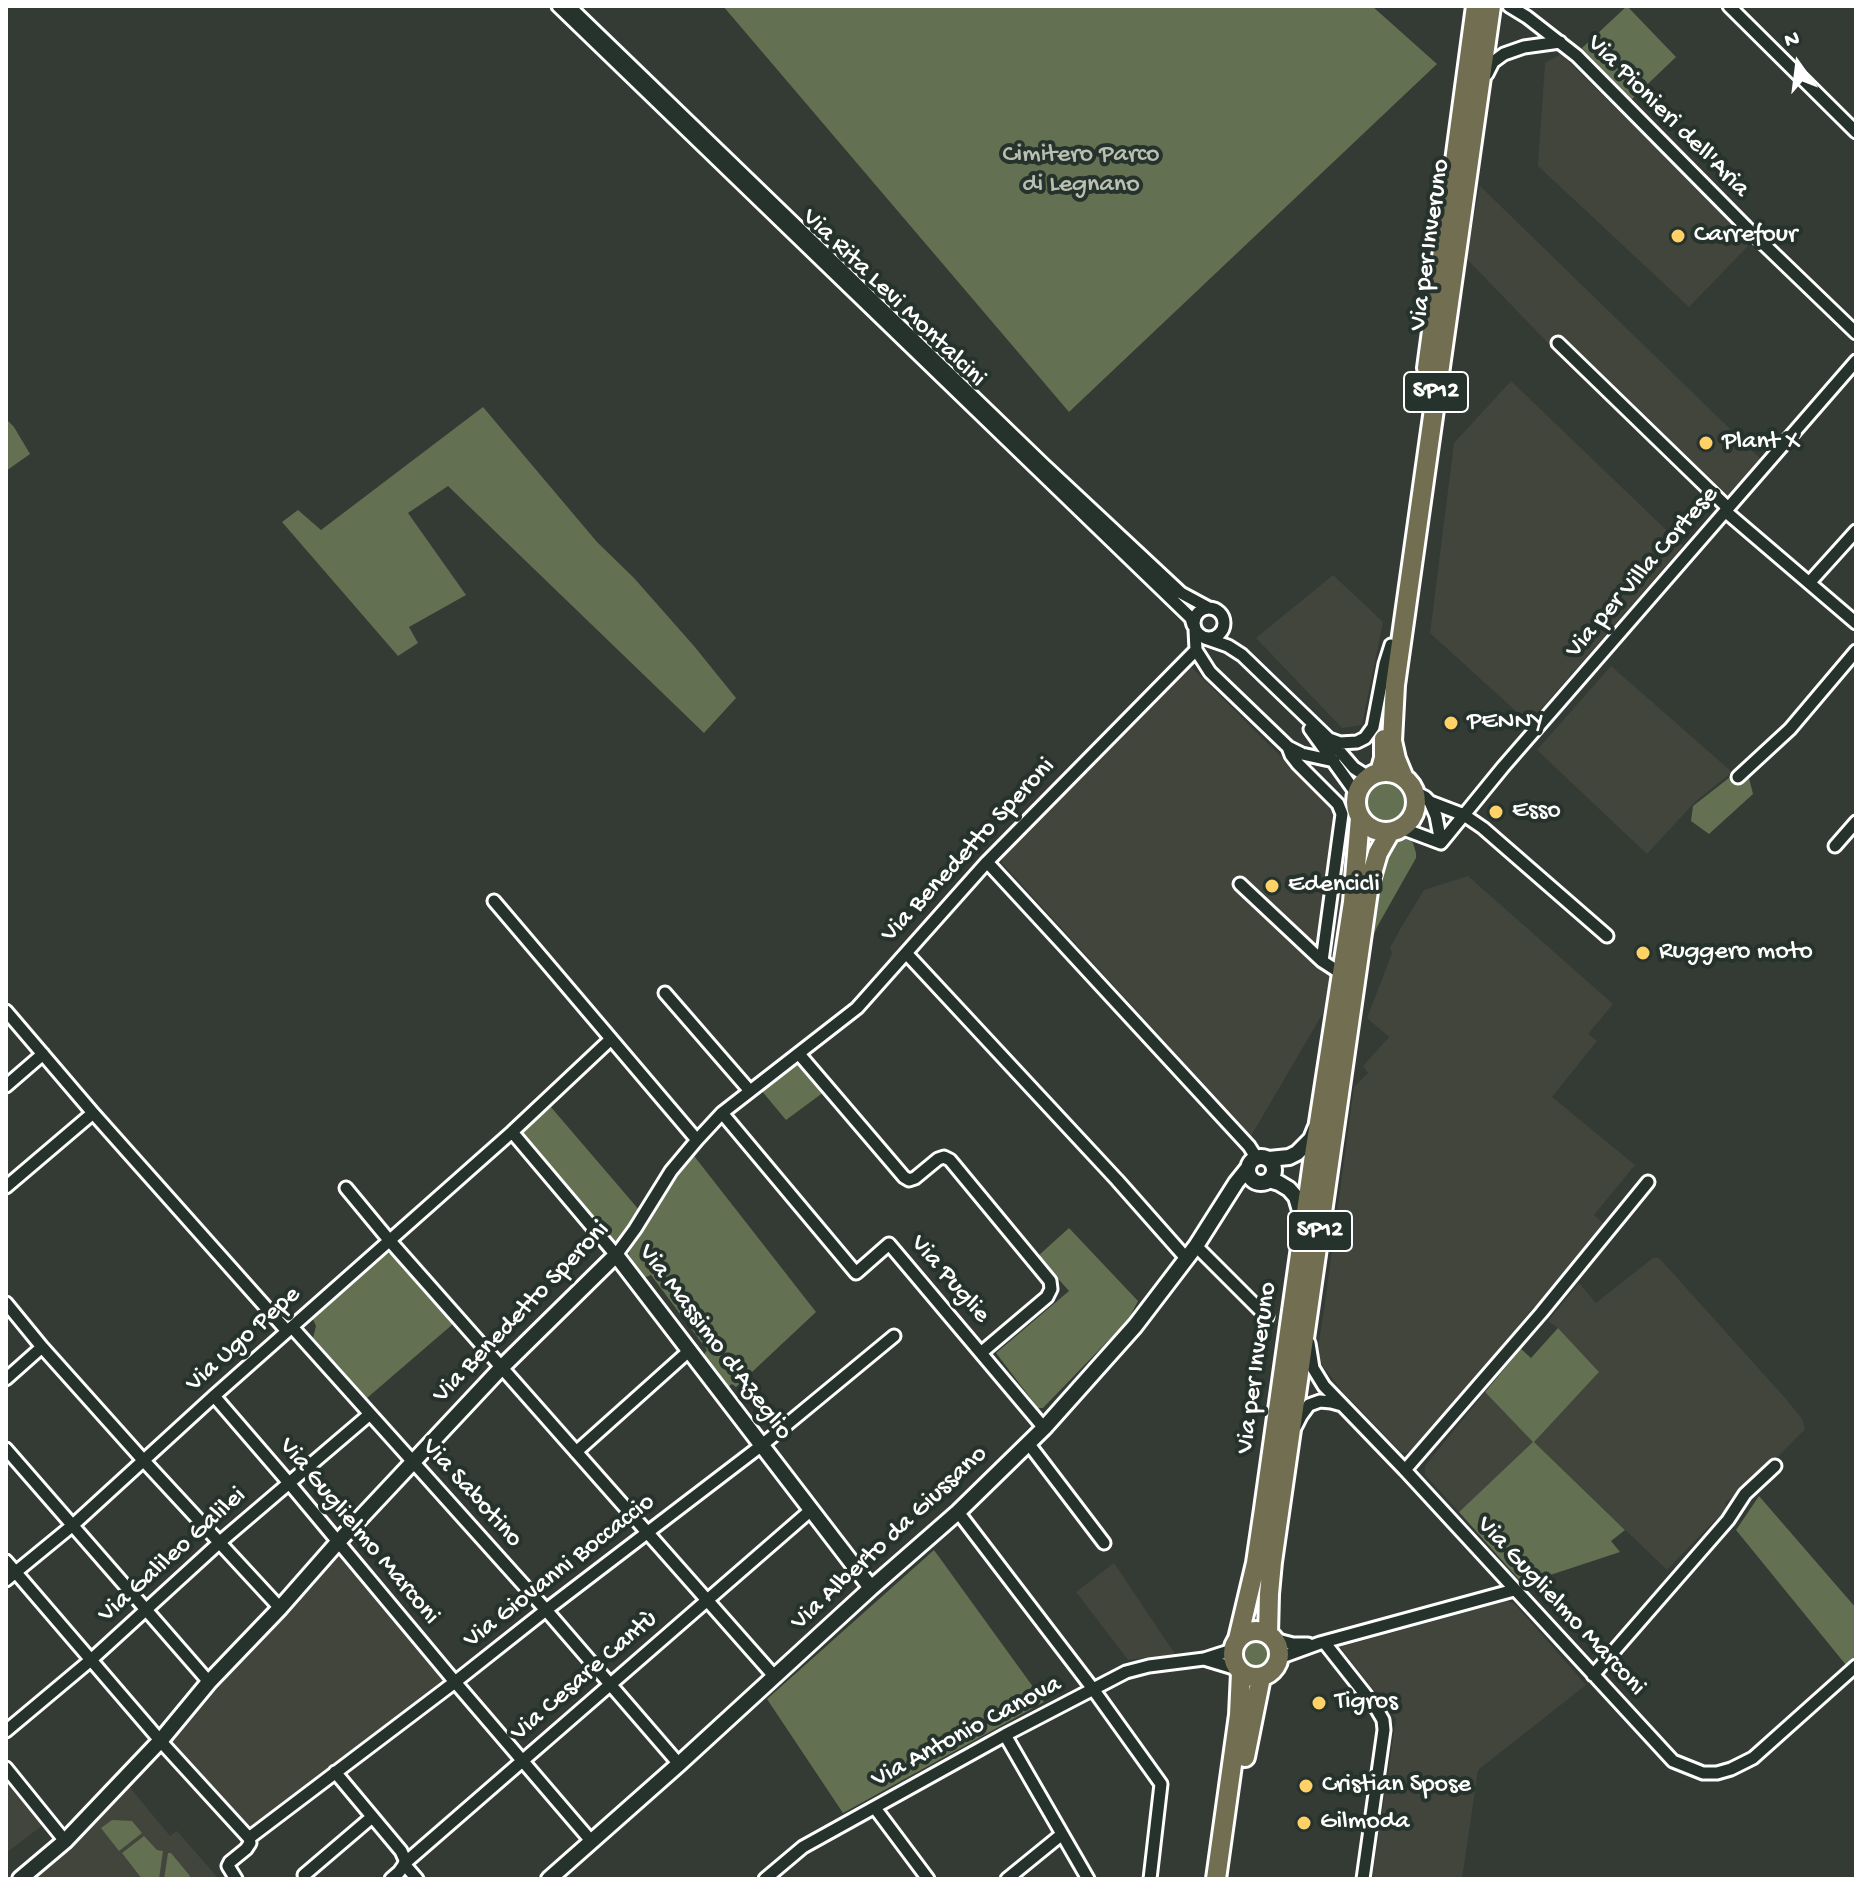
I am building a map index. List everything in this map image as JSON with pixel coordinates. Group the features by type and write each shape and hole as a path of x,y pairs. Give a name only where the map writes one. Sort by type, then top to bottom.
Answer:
{"main road":[{"name":"Via per Inveruno","path":"1374,774 1384,758 1391,645 1476,6"},
{"name":"Via per Inveruno","path":"1403,776 1392,741 1395,685 1491,6"},
{"path":"1388,771 1403,776 1422,797 1416,802 1409,821 1396,830 1373,830 1356,810 1356,793 1361,784 1374,774 1388,771"},
{"name":"Via per Inveruno","path":"1235,1644 1260,1536 1353,902 1360,818"},
{"name":"Via per Inveruno","path":"1271,1636 1269,1594 1272,1562 1369,884 1378,853 1396,830"},
{"path":"1216,1879 1239,1715 1239,1671 1232,1657 1235,1644 1249,1632 1271,1636 1279,1651 1273,1670 1254,1678 1239,1671"},
{"path":"1228,1879 1245,1754 1261,1677"}],"street":[{"name":"Via Rita Levi Montalcini","path":"558,6 1191,618 1194,628"},
{"name":"Via Rita Levi Montalcini","path":"569,6 1056,476 1181,593 1207,607"},
{"path":"1729,6 1856,132"},
{"name":"Via Pionieri dell'Aria","path":"1511,7 1577,56 1856,333"},
{"path":"1455,259 1462,238 1487,75 1493,62 1504,54 1524,47 1560,42"},
{"path":"1558,343 1727,509 1856,623"},
{"name":"Via per Villa Cortese","path":"1441,843 1503,767 1856,361"},
{"path":"1809,583 1856,531"},
{"path":"1242,655 1220,612 1207,607 1198,612 1194,628 1196,650 1210,672 1288,747 1328,760"},
{"path":"1205,638 1219,634 1224,621"},
{"path":"1194,628 1201,636 1242,655 1329,739 1354,768 1374,774"},
{"name":"Via per Inveruno","path":"1329,739 1340,743 1357,742 1365,738 1373,727 1391,645"},
{"name":"Via Benedetto Speroni","path":"20,1879 65,1841 161,1740 209,1682 412,1462 502,1367 616,1255 671,1171 722,1113 857,1008 987,862 1196,650"},
{"path":"1738,777 1790,729 1856,651"},
{"path":"1293,706 1328,760 1356,793"},
{"path":"1288,747 1298,764 1338,804 1342,814 1322,961"},
{"path":"1316,782 1314,770 1328,760"},
{"path":"1422,797 1464,815 1483,828 1607,936"},
{"path":"1396,830 1441,843 1436,816 1422,797"},
{"path":"1835,846 1856,822"},
{"path":"987,862 1249,1146 1258,1161 1274,1169 1263,1181"},
{"path":"1240,884 1322,961 1342,974"},
{"path":"494,901 697,1140"},
{"path":"906,953 1186,1258"},
{"path":"665,993 750,1091"},
{"name":"Via Sabotino","path":"6,1011 93,1113 546,1610 679,1764"},
{"name":"Via Ugo Pepe","path":"11,1576 73,1525 512,1132 611,1039"},
{"path":"6,1086 43,1054"},
{"path":"799,1054 904,1177 909,1180 915,1178 938,1159 944,1157 950,1160 1050,1281 1051,1289 1047,1297 982,1352"},
{"path":"6,1187 93,1113"},
{"name":"Via Puglie","path":"722,1113 856,1273 889,1244 1044,1428"},
{"path":"1258,1161 1297,1153 1311,1139 1321,1113"},
{"name":"Via Massimo d'Azeglio","path":"512,1132 616,1255 871,1588"},
{"path":"1258,1161 1249,1176 1289,1189 1296,1197 1301,1214 1302,1244"},
{"name":"Via Alberto da Giussano","path":"549,1879 958,1512 1044,1428 1135,1326 1196,1246 1236,1183 1258,1161"},
{"name":"Via Alberto da Giussano","path":"1227,1199 1263,1181"},
{"path":"1405,1470 1541,1313 1648,1182"},
{"path":"346,1188 775,1677"},
{"path":"1196,1246 1267,1317"},
{"name":"Via Guglielmo Marconi","path":"1310,1298 1309,1348 1313,1368 1324,1386 1673,1761 1703,1773 1717,1773 1753,1758 1856,1666"},
{"path":"6,1303 144,1461 280,1608"},
{"name":"Via Giovanni Boccaccio","path":"236,1879 228,1866 246,1849 249,1838 762,1445 894,1336"},
{"path":"6,1379 42,1347"},
{"path":"576,1452 690,1350"},
{"name":"Via Guglielmo Marconi","path":"214,1396 592,1842"},
{"path":"1290,1441 1309,1405 1320,1401 1342,1406"},
{"name":"Via Galileo Galilei","path":"6,1731 370,1414"},
{"path":"1028,1443 1104,1543"},
{"path":"6,1449 209,1682"},
{"path":"1593,1675 1728,1520 1745,1494 1775,1466"},
{"name":"Via Cesare Cantù","path":"391,1879 405,1863 811,1510"},
{"path":"958,1512 1161,1784 1150,1879"},
{"path":"6,1561 11,1576 92,1659 249,1838"},
{"path":"1279,1658 1320,1643 1514,1590"},
{"path":"1271,1636 1293,1644 1320,1643"},
{"path":"1320,1643 1383,1720 1363,1879"},
{"name":"Via Antonio Canova","path":"765,1879 780,1874 803,1847 1126,1672 1204,1659 1235,1644"},
{"name":"Via Antonio Canova","path":"1204,1659 1239,1671"},
{"path":"1005,1735 1088,1879"},
{"path":"6,1768 65,1841"},
{"path":"335,1772 401,1851 405,1863 417,1879"},
{"path":"875,1808 928,1879"},
{"path":"304,1875 372,1817"},
{"path":"1007,1879 1061,1835"}],"shaded area":[{"path":"1561,54 1748,239 1748,246 1689,307 1538,166 1545,63"},
{"path":"1480,186 1761,459 1719,505 1547,342 1466,258"},
{"path":"1511,381 1683,546 1529,723 1430,633 1454,443"},
{"path":"1333,575 1383,622 1362,725 1342,728 1256,638"},
{"path":"1189,665 1350,825 1338,946 1323,1013 1251,1136 1002,863 1002,855"},
{"path":"1611,666 1732,772 1695,802 1647,854 1537,750"},
{"path":"1468,876 1613,1004 1588,1034 1597,1041 1552,1097 1635,1165 1594,1215 1604,1224 1412,1452 1402,1453 1343,1392 1322,1365 1317,1353 1354,1087 1368,1073 1363,1066 1389,1037 1367,1018 1392,953 1390,948 1424,890"},
{"path":"1653,1258 1659,1258 1786,1399 1802,1419 1805,1429 1772,1463 1725,1503 1729,1511 1715,1520 1667,1570 1534,1442 1459,1512 1425,1475 1425,1466 1485,1392 1533,1441 1599,1372 1548,1321 1579,1283 1596,1303"},
{"path":"335,1554 341,1555 444,1676 442,1682 249,1833 168,1742 168,1733"},
{"path":"1114,1563 1175,1654 1128,1660 1076,1592"},
{"path":"1506,1601 1514,1603 1586,1685 1478,1770 1462,1879 1372,1879 1396,1719 1340,1647"},
{"path":"6,1778 43,1825 6,1853"},
{"path":"128,1785 170,1836 177,1831 219,1879 37,1879 36,1877 65,1852"}],"green space":[{"name":"Cimitero Parco di Legnano","path":"723,6 1372,6 1437,64 1069,412"},
{"path":"1627,6 1676,57 1631,100 1582,48"},
{"path":"483,407 597,542 634,578 736,698 704,733 448,486 408,513 466,595 409,627 418,643 398,656 282,522 298,510 321,530"},
{"path":"6,419 30,454 6,471"},
{"path":"1734,774 1749,778 1753,794 1709,834 1691,821 1693,806"},
{"path":"1385,780 1400,786 1406,801 1400,816 1385,822 1370,816 1364,801 1370,786"},
{"path":"1400,838 1413,843 1416,858 1364,956 1380,864 1394,840"},
{"path":"797,1062 824,1092 786,1120 761,1090"},
{"path":"550,1106 640,1211 615,1244 523,1132"},
{"path":"691,1152 816,1312 736,1387 732,1384 728,1387 703,1356 707,1350 651,1275 643,1278 629,1255 630,1247"},
{"path":"1069,1228 1138,1301 1128,1320 1043,1408 1038,1408 996,1353 1069,1291 1038,1256"},
{"path":"385,1253 393,1254 453,1324 367,1398 313,1338 316,1326 312,1317"},
{"path":"1558,1328 1599,1372 1534,1442 1625,1530 1611,1541 1620,1552 1523,1584 1459,1512 1533,1442 1485,1392 1521,1349 1531,1358"},
{"path":"1759,1496 1856,1608 1856,1655 1846,1665 1736,1530"},
{"path":"934,1550 1044,1702 843,1813 767,1699"},
{"path":"1255,1638 1267,1642 1271,1654 1267,1666 1255,1670 1243,1666 1239,1654 1243,1642"},
{"path":"112,1820 132,1821 142,1833 119,1851 101,1828"},
{"path":"144,1836 157,1850 163,1851 159,1879 142,1879 122,1853"},
{"path":"168,1853 190,1876 189,1879 164,1879"}],"place":[{"name":"Carrefour","path":"1678,236"},
{"name":"Plant X","path":"1706,443"},
{"name":"PENNY","path":"1451,723"},
{"name":"Esso","path":"1496,812"},
{"name":"Edencicli","path":"1272,886"},
{"name":"Ruggero moto","path":"1643,953"},
{"name":"Tigros","path":"1319,1703"},
{"name":"Cristian Spose","path":"1306,1786"},
{"name":"Gilmoda","path":"1304,1823"}]}
